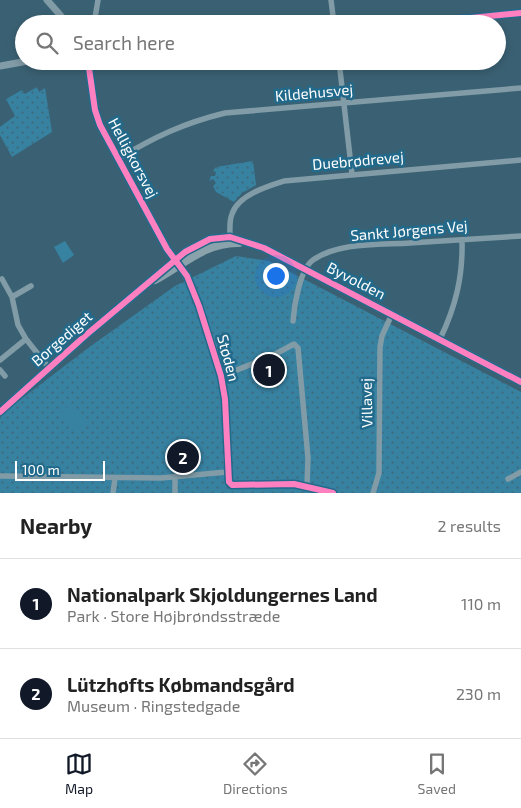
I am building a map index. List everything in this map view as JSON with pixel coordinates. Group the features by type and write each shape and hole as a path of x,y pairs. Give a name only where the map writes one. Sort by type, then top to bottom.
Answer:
{"main road":[{"name":"Byvolden","path":"177,262 197,244 210,239 230,237 264,248 521,382"},
{"name":"Byvolden","path":"177,262 218,245 249,243"},
{"name":"Borgediget","path":"0,412 142,287 177,262"}],"street":[{"path":"47,0 60,15"},
{"path":"96,15 98,0"},
{"path":"332,0 333,15"},
{"path":"501,15 521,13"},
{"path":"0,66 15,63"},
{"name":"Helligkorsvej","path":"89,70 95,110 100,125 167,249 177,262"},
{"path":"340,70 352,174"},
{"name":"Kildehusvej","path":"118,159 165,132 196,121 229,113 521,88"},
{"name":"Duebrødrevej","path":"230,237 232,211 261,190 289,180 521,160"},
{"name":"Sankt Jørgens Vej","path":"306,269 311,261 341,250 521,236"},
{"path":"440,339 450,317 461,281 462,240"},
{"name":"Støden","path":"177,262 187,276 199,306 221,376 225,399 228,472 232,485 307,485"},
{"path":"293,321 296,296 306,269"},
{"path":"2,279 12,297 18,325 26,340 48,368"},
{"path":"12,297 31,286"},
{"name":"Villavej","path":"373,493 379,472 380,347 382,336 392,314"},
{"path":"0,360 26,340"},
{"path":"221,376 270,357 294,344 300,352 308,458 307,485 333,493"},
{"path":"0,370 5,376"},
{"path":"0,476 175,478 228,472"},
{"path":"508,479 521,472"},
{"path":"113,493 115,478"},
{"path":"175,478 175,493"}],"shaded area":[{"path":"37,87 39,92 45,88 52,132 12,157 0,135 0,127 15,116 6,99 22,90 25,94"},
{"path":"253,161 256,185 242,193 234,202 216,192 213,186 216,183 213,179 209,181 211,176 215,176 216,172 213,171 216,167"},
{"path":"65,241 74,255 63,263 54,247"},
{"path":"236,256 269,261 521,392 521,493 0,493 0,419 3,413 88,348 175,286"},
{"path":"71,404 89,424 79,434 61,413"}],"cycle path":[{"path":"501,15 521,13"},
{"path":"89,70 95,110 100,125 167,249 187,276 199,306 221,376 225,399 229,482 232,485 294,484 333,493"},
{"path":"0,412 86,335 185,252 210,239 230,237 264,248 521,382"}],"place":[{"name":"Nationalpark Skjoldungernes Land","path":"269,370"},
{"name":"Lützhøfts Købmandsgård","path":"183,457"}]}
